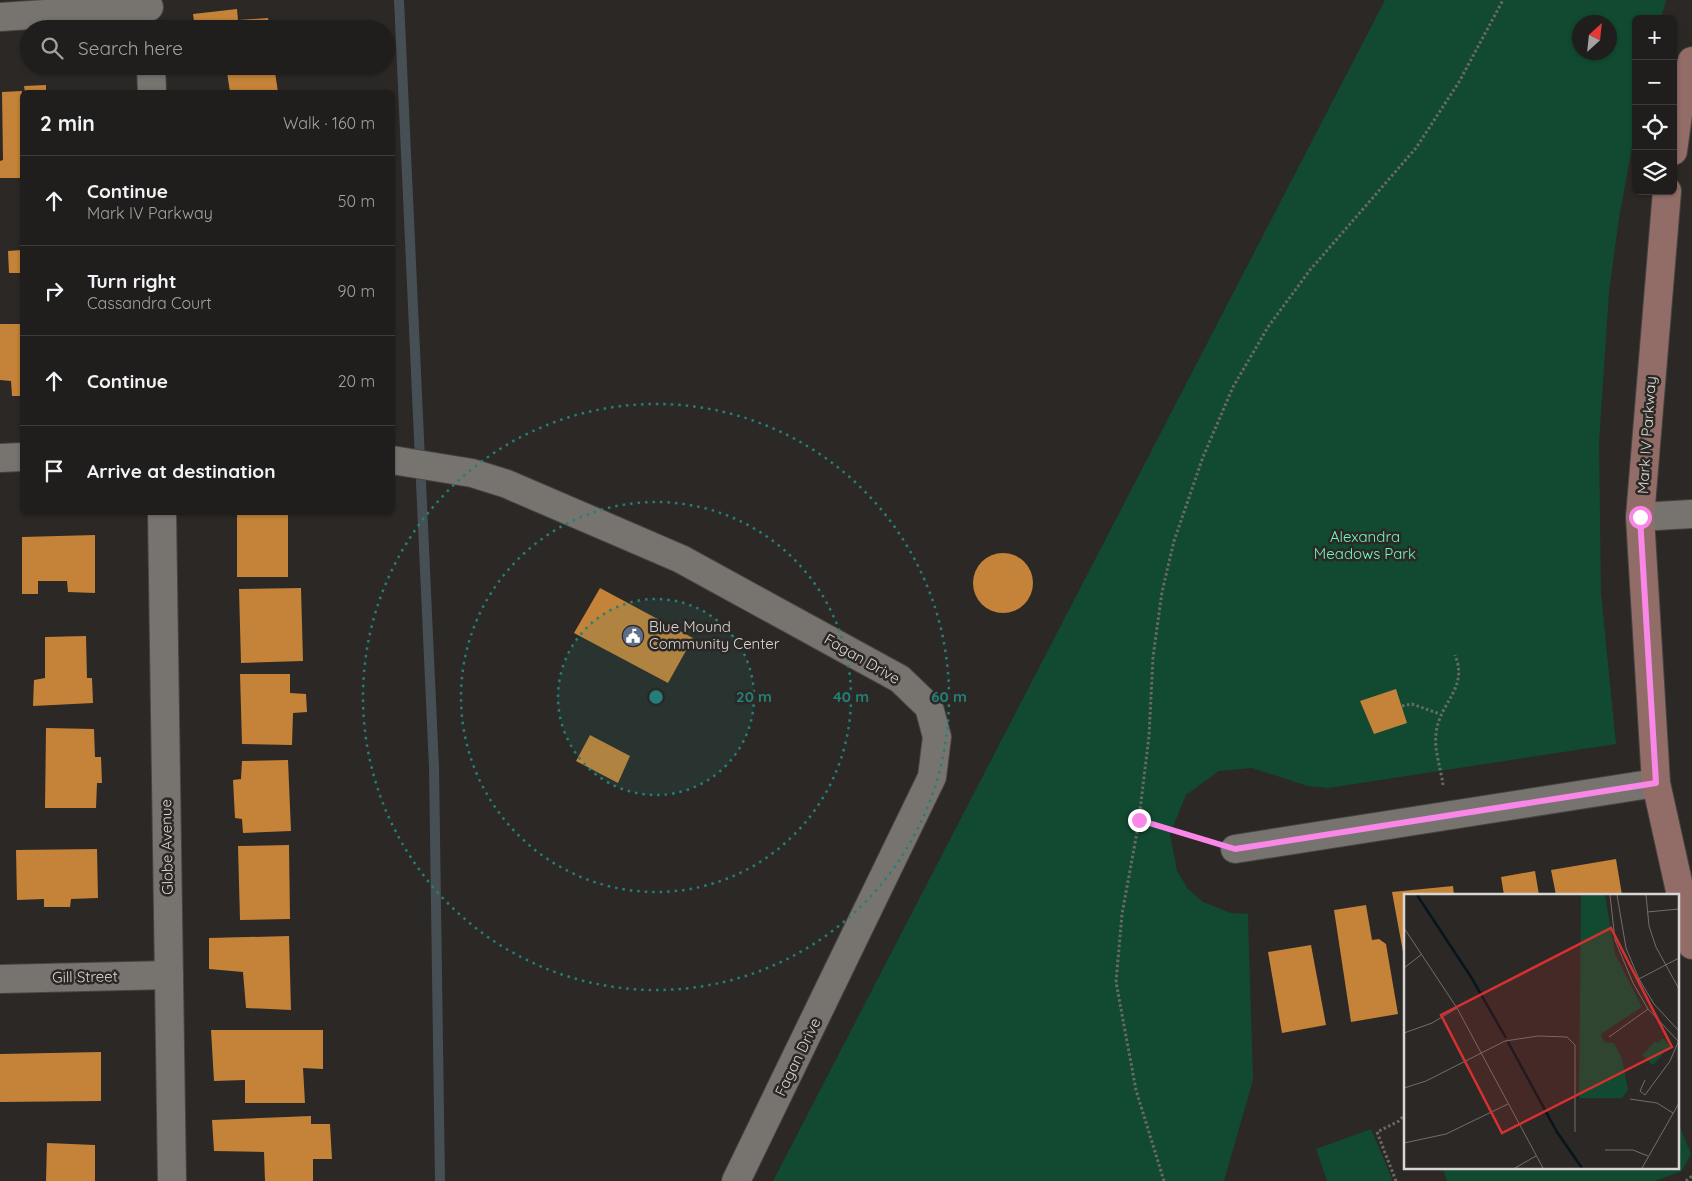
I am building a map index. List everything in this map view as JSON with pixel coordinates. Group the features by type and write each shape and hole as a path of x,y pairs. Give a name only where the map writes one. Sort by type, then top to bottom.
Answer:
{"main road":[{"path":"1677,125 1692,60"},
{"name":"Mark IV Parkway","path":"1668,195 1640,517 1656,783 1692,946"}],"street":[{"path":"0,17 149,12"},
{"path":"151,75 152,90"},
{"path":"0,458 20,457"},
{"name":"Fagan Drive","path":"395,460 472,473 507,484 681,559 900,679 928,706 937,736 932,777 736,1181"},
{"path":"1640,517 1692,514"},
{"name":"Globe Avenue","path":"162,515 172,1181"},
{"path":"1235,849 1656,783"},
{"name":"Gill Street","path":"0,979 170,975"}],"path":[{"path":"1164,1181 1136,1090 1116,982 1122,914 1139,820 1149,736 1153,656 1162,592 1174,540 1197,475 1233,387 1268,328 1310,270 1416,148 1459,82 1503,0"},
{"path":"1443,785 1436,736 1440,714 1457,689 1460,668 1455,654"},
{"path":"1402,706 1412,704 1440,714"},
{"path":"1139,820 1235,849"},
{"path":"1396,1181 1377,1132 1399,1121 1404,1115"},
{"path":"1686,1181 1692,1176"}],"green space":[{"name":"Alexandra Meadows Park","path":"1385,0 1666,0 1662,15 1632,15 1632,148 1619,218 1609,292 1599,443 1601,593 1616,744 1328,788 1308,786 1252,768 1219,771 1186,795 1170,834 1177,871 1188,889 1203,902 1231,913 1248,914 1253,1080 1224,1181 773,1181"},
{"path":"1680,1127 1691,1154 1682,1171 1655,1181 1447,1181 1442,1168 1680,1168"},
{"path":"1371,1129 1393,1181 1327,1181 1316,1149"}],"building":[{"path":"237,9 238,20 194,20 193,14"},
{"path":"268,18 268,20 238,20"},
{"path":"227,75 275,75 278,90 230,90"},
{"path":"46,85 46,90 25,90 24,86"},
{"path":"20,91 20,178 0,178 0,161 3,160 2,92"},
{"path":"20,250 20,273 9,273 8,251"},
{"path":"0,324 20,324 20,396 12,396 11,381 0,380"},
{"path":"237,515 288,515 288,577 237,577"},
{"path":"95,535 95,593 68,592 67,581 38,581 38,594 22,594 22,537"},
{"path":"1003,553 1020,558 1028,566 1033,583 1028,600 1020,608 1003,613 986,608 978,600 973,583 978,566 986,558"},
{"path":"301,588 303,661 241,663 239,589"},
{"name":"Blue Mound Community Center","path":"600,588 693,638 668,683 574,633"},
{"path":"86,636 87,678 92,678 93,703 33,706 34,680 45,678 45,637"},
{"path":"240,674 290,674 290,693 306,694 307,712 293,713 292,745 242,744"},
{"path":"1396,689 1407,723 1374,734 1360,701"},
{"path":"46,728 94,729 95,757 101,757 102,783 97,783 96,808 45,808"},
{"path":"590,735 630,756 618,783 576,761"},
{"path":"288,760 291,831 243,833 242,819 235,818 233,780 241,779 242,761"},
{"path":"289,845 290,919 240,920 238,846"},
{"path":"97,849 98,898 71,899 70,907 44,907 44,899 17,900 16,850"},
{"path":"1616,859 1622,894 1556,894 1551,870"},
{"path":"1535,871 1539,894 1504,894 1501,877"},
{"path":"1453,886 1454,894 1404,894 1404,958 1392,892"},
{"path":"1366,905 1372,940 1379,939 1386,944 1398,1014 1351,1022 1334,910"},
{"path":"289,936 291,1010 246,1008 243,972 209,969 209,938"},
{"path":"1311,945 1326,1025 1282,1033 1268,952"},
{"path":"211,1030 323,1030 323,1069 303,1068 305,1103 245,1103 245,1080 214,1081"},
{"path":"101,1052 101,1101 0,1102 0,1054"},
{"path":"311,1116 311,1124 330,1124 332,1159 313,1159 313,1181 265,1181 264,1152 214,1151 212,1120"},
{"path":"47,1143 95,1145 95,1181 46,1181"}],"waterway":[{"path":"399,0 434,767 440,1181"}],"place":[{"name":"Blue Mound Community Center","path":"633,636"}],"route":[{"path":"1139,820 1235,849 1656,783 1640,517"}]}
